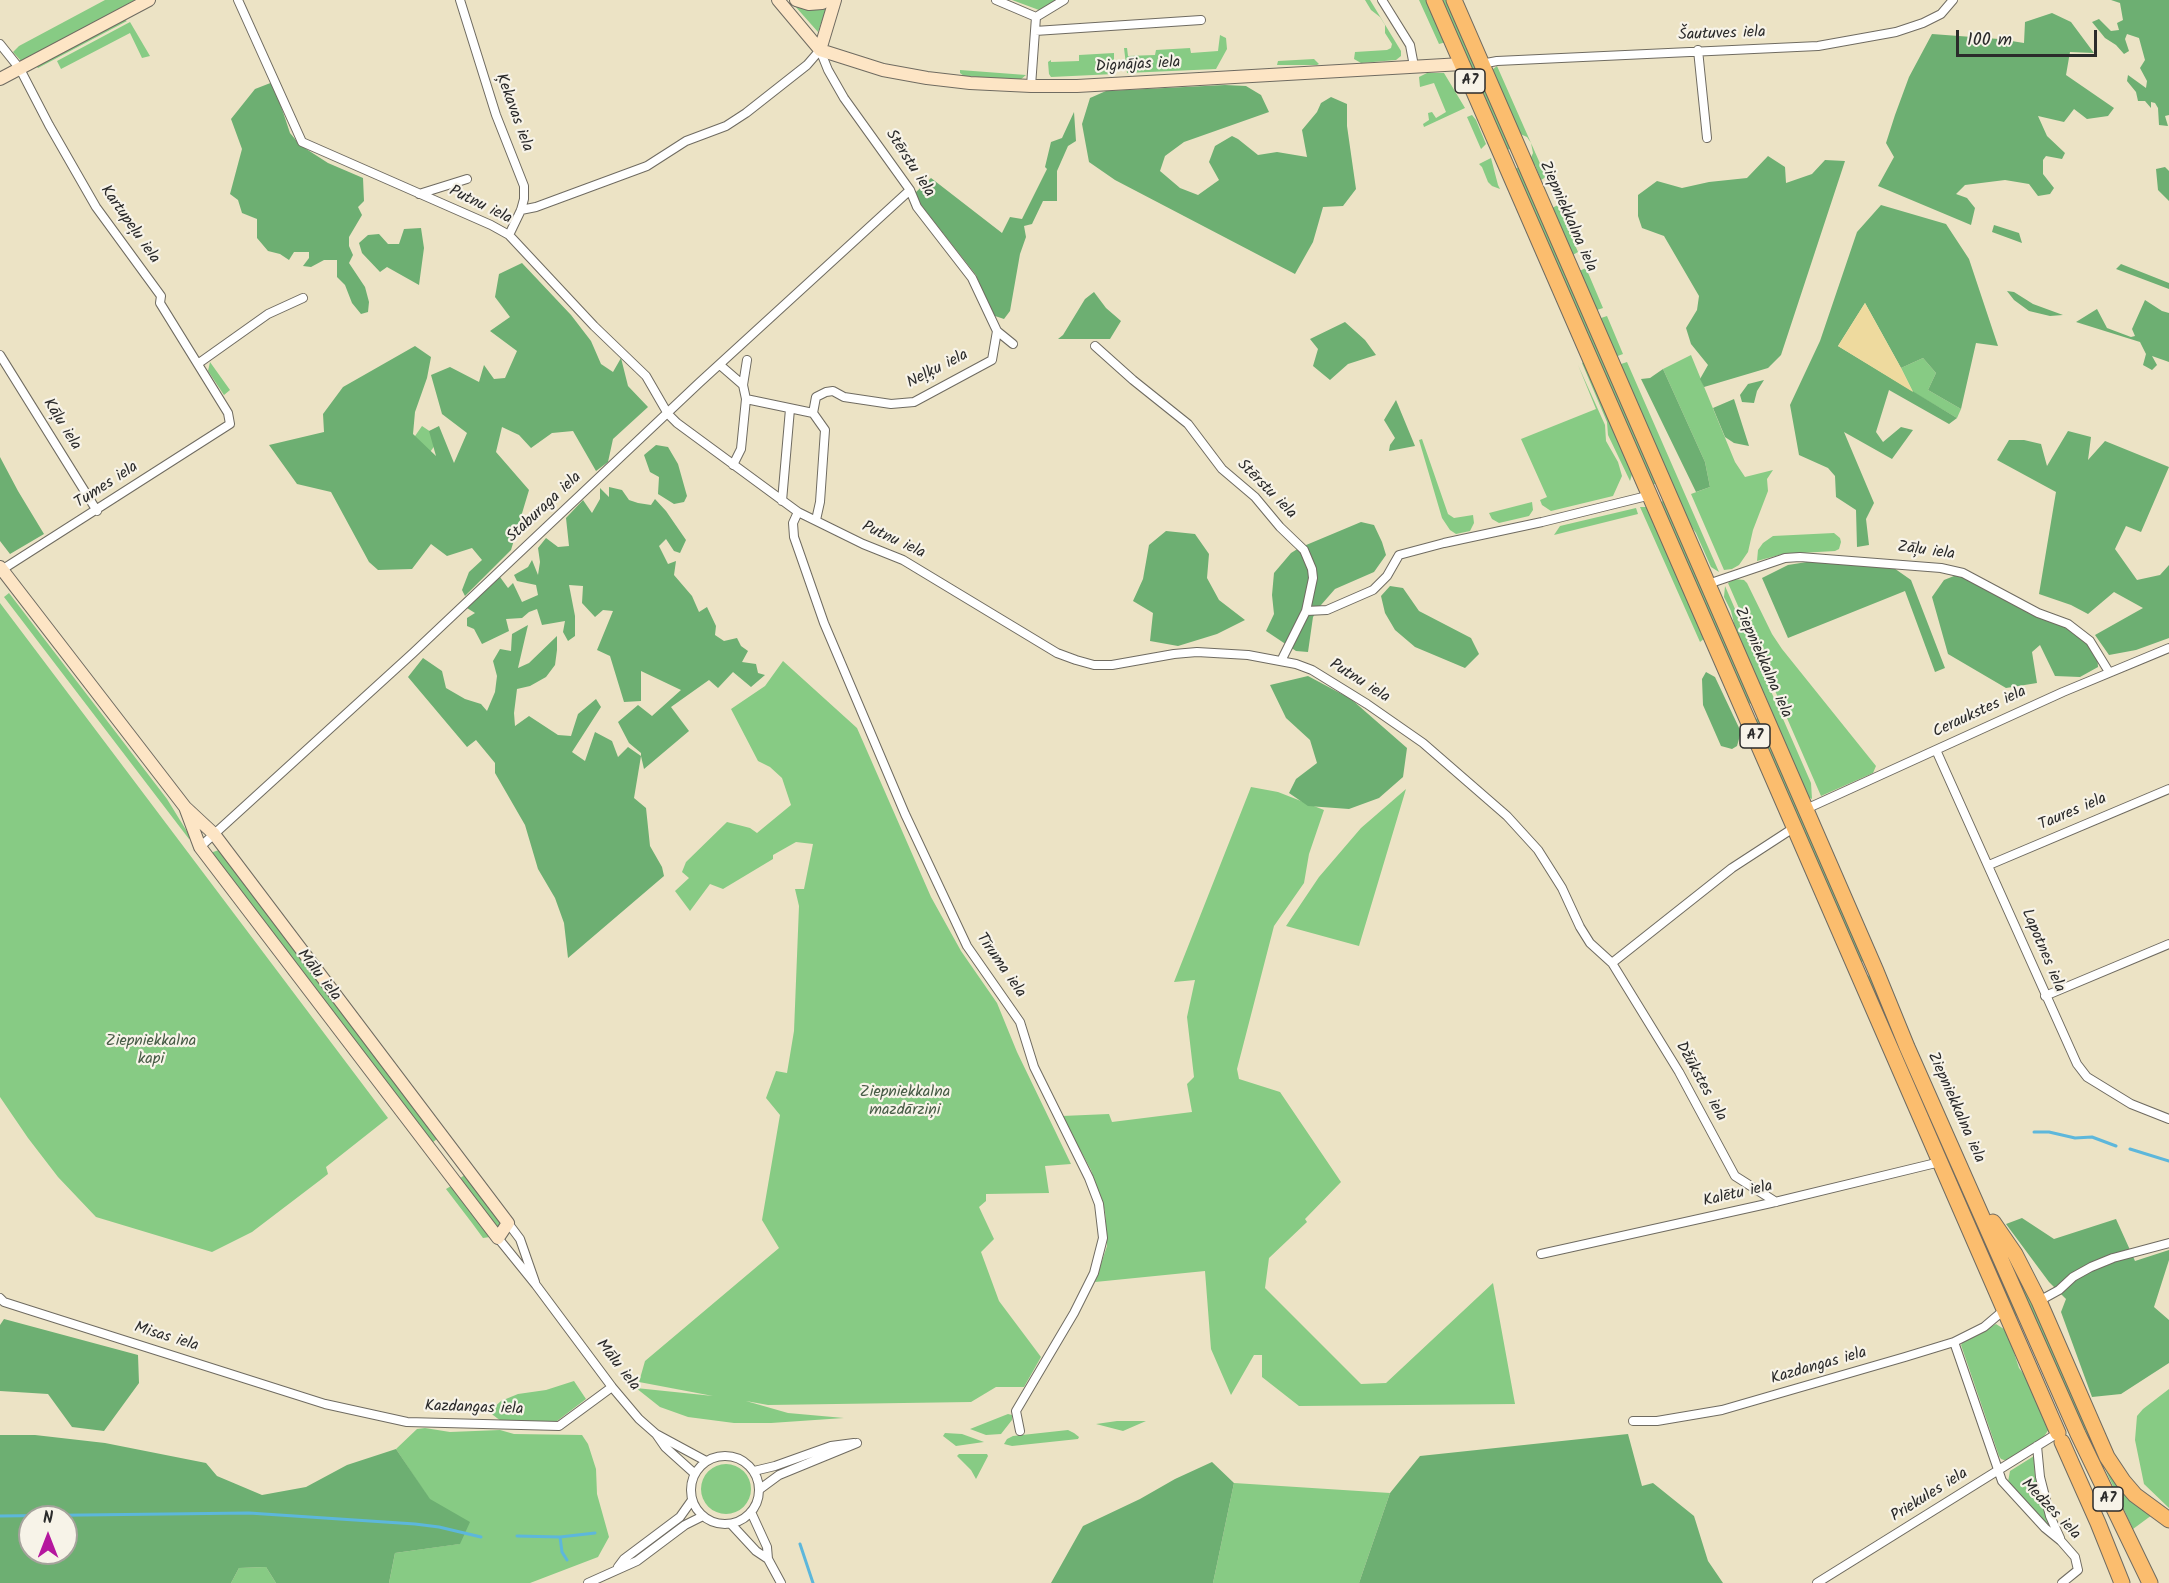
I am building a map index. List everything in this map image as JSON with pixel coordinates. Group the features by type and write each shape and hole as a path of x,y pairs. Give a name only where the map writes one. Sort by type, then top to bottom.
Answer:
{"highway":[{"name":"Ziepniekkalna iela","path":"1434,0 2121,1580"},
{"name":"Ziepniekkalna iela","path":"1454,0 1806,809 1907,1047 2108,1499 2150,1583"},
{"path":"1505,162 1513,162 1520,155"},
{"path":"1651,495 1662,492 1670,498"},
{"path":"1743,710 1754,712 1760,705"},
{"path":"1973,1192 2015,1254 2039,1301 2108,1457 2135,1495 2169,1520"},
{"name":"Ziepniekkalna iela","path":"2004,1310 2037,1340"}],"street":[{"path":"0,79 149,0"},
{"name":"Putnu iela","path":"238,0 302,142 509,236 594,326 646,376 668,414 677,423 782,501 798,512 863,544 903,560 1057,653 1076,660 1094,665 1112,665 1197,652 1281,661 1312,670 1397,723 1431,749 1499,809 1538,850 1562,888 1590,943 1612,963"},
{"name":"Ķekavas iela","path":"460,0 496,116 524,186 521,210 509,236"},
{"name":"Stērstu iela","path":"778,0 820,50 844,98 910,190 917,207 972,278 997,331 1013,344"},
{"path":"796,0 809,4 822,3 827,0"},
{"path":"521,210 536,207 647,166 686,141 726,126 746,113 807,65 820,50 835,0"},
{"path":"996,0 1036,17"},
{"path":"1036,17 1064,0"},
{"path":"1382,0 1410,45 1414,66"},
{"name":"Šautuves iela","path":"1481,64 1497,61 1818,46 1896,32 1923,23 1941,14 1953,0"},
{"path":"1031,86 1036,17"},
{"path":"1035,31 1201,20"},
{"name":"Kartupeļu iela","path":"0,44 20,69 96,207 161,296 160,303 228,413 230,424"},
{"name":"Dignājas iela","path":"820,50 883,70 927,78 1031,86 1098,85 1462,64"},
{"path":"1698,51 1707,138"},
{"path":"419,194 467,179"},
{"name":"Staburaga iela","path":"200,847 414,653 720,364 910,190"},
{"path":"199,363 268,314 303,297"},
{"name":"Neļķu iela","path":"813,413 816,397 833,391 844,397 891,404 914,402 992,360 997,331"},
{"name":"Stērstu iela","path":"1095,346 1188,424 1222,469 1255,498 1280,528 1304,549 1313,578 1305,611 1281,661"},
{"name":"Kāļu iela","path":"0,355 97,511"},
{"path":"733,465 741,449 746,399 743,385 747,360"},
{"path":"720,364 743,385"},
{"path":"746,399 813,413 825,430 820,502 816,520"},
{"path":"782,501 790,409"},
{"name":"Tumes iela","path":"1,569 97,511 230,424"},
{"path":"1305,611 1327,610 1373,590 1387,576 1400,555 1651,495"},
{"name":"Tīruma iela","path":"798,512 793,523 794,537 824,623 905,814 967,946 1020,1022 1034,1067 1089,1178 1099,1204 1103,1238 1094,1273 1074,1313 1016,1411 1020,1431"},
{"name":"Zāļu iela","path":"1707,584 1785,558 1800,557 1941,568 1963,573 2038,613 2068,624 2090,641 2109,672"},
{"name":"Mālu iela","path":"1,569 185,807 214,834 520,1239 536,1285"},
{"name":"Ceraukstes iela","path":"1806,809 2109,672 2169,648"},
{"name":"Lapotnes iela","path":"1936,750 2077,1064 2087,1077 2131,1104 2169,1119"},
{"name":"Taures iela","path":"1989,866 2169,789"},
{"name":"Mālu iela","path":"185,807 200,847 437,1159 536,1285 612,1388 639,1419 656,1434 706,1461"},
{"path":"1612,963 1732,868 1795,826"},
{"path":"2045,996 2169,944"},
{"name":"Džūkstes iela","path":"1612,963 1679,1072 1735,1176 1776,1202"},
{"path":"437,1159 452,1148"},
{"name":"Kalētu iela","path":"1541,1254 1776,1202 1940,1162"},
{"path":"498,1238 508,1223"},
{"path":"2039,1301 2091,1267 2113,1258 2169,1243"},
{"name":"Misas iela","path":"0,1298 4,1302 325,1404"},
{"name":"Kazdangas iela","path":"1633,1421 1657,1421 1722,1410 1954,1342 1984,1326 2004,1310"},
{"name":"Medzes iela","path":"1954,1342 2002,1482 2075,1557 2078,1570 2062,1583"},
{"name":"Kazdangas iela","path":"325,1404 407,1422 559,1426 612,1388"},
{"name":"Mālu iela","path":"656,1434 665,1447 695,1473"},
{"name":"Priekules iela","path":"1817,1583 2037,1446 2060,1438"},
{"path":"754,1471 831,1446 857,1443 779,1475 759,1488"},
{"path":"2037,1446 2040,1477 2050,1516 2061,1541"},
{"path":"727,1455 747,1463 754,1471 759,1497 751,1512 742,1520 731,1524 721,1524 704,1516 696,1509 692,1500 691,1486 695,1473 706,1461 727,1455"},
{"path":"616,1570 624,1559 680,1517 692,1500"},
{"path":"751,1512 767,1547 768,1559 781,1583"},
{"path":"588,1583 637,1561 686,1525 704,1516"},
{"path":"731,1524 756,1551 768,1559"}],"green space":[{"path":"105,0 135,0 22,62 13,52 19,46"},
{"path":"1012,0 1057,0 1039,10"},
{"path":"1365,0 1370,0 1401,51 1401,56 1396,60 1361,63 1354,59 1355,52 1387,50 1392,44 1385,33 1385,25"},
{"path":"1419,0 1428,0 1446,42 1439,44"},
{"path":"1441,0 1448,0 1510,149 1506,150"},
{"path":"2111,0 2169,0 2169,115 2165,116 2168,126 2159,125 2158,108 2155,103 2151,102 2151,108 2145,101 2138,101 2136,92 2127,81 2128,75 2146,88 2147,81 2140,68 2145,60 2139,38 2127,34 2125,39 2129,51 2124,54 2105,38 2092,22 2099,19 2111,31 2119,30 2117,23 2123,20 2120,3"},
{"path":"794,5 811,10 826,9 818,32"},
{"path":"2052,13 2071,22 2094,53 2070,52 2066,75 2114,108 2108,116 2087,119 2074,109 2064,122 2038,116 2047,136 2065,153 2062,159 2046,156 2043,160 2043,174 2054,188 2050,194 2038,196 2029,184 2005,180 1965,185 1956,194 1967,198 1975,208 1971,225 1878,186 1894,157 1886,143 1895,115 1909,77 1932,34 2024,43 2025,22"},
{"path":"127,21 38,68 36,66"},
{"path":"130,22 150,56 142,58 130,33 61,69 57,61"},
{"path":"1220,35 1226,38 1227,49 1216,69 1127,73 1124,48 1127,48 1128,56 1155,55 1156,50 1190,48 1191,53 1218,51"},
{"path":"1114,53 1114,74 1051,77 1049,74 1048,62 1051,60 1051,62 1079,61 1079,55"},
{"path":"1314,59 1319,64 1277,65 1278,61"},
{"path":"1497,66 1531,143 1527,137 1518,133 1492,70"},
{"path":"960,70 1026,75 1020,80 964,76"},
{"path":"1427,73 1444,73 1465,108 1424,127 1423,124 1429,120 1428,113 1432,112 1436,118 1446,112 1434,83 1420,87 1419,77"},
{"path":"273,82 290,133 300,145 328,163 363,178 364,201 358,207 362,215 349,237 349,246 353,255 349,263 365,287 369,302 368,312 361,314 352,303 345,285 337,277 337,260 324,260 311,267 303,266 309,258 309,252 294,252 289,260 280,254 268,251 257,238 257,219 242,213 238,200 230,194 242,149 231,119 255,89"},
{"path":"1246,86 1261,95 1269,112 1184,142 1165,156 1160,171 1180,188 1198,195 1219,180 1209,162 1215,146 1232,136 1258,155 1277,152 1307,157 1302,130 1317,112 1321,103 1331,97 1347,104 1347,126 1356,189 1343,206 1323,207 1313,242 1295,274 1115,180 1089,162 1082,124 1090,98 1106,91"},
{"path":"1074,112 1076,141 1068,146 1057,171 1057,201 1043,201 1032,224 1024,226 1026,237 1020,254 1010,311 1004,319 992,315 976,275 921,205 915,193 931,178 1002,233 1010,217 1022,219 1047,169 1045,167 1051,142 1062,138"},
{"path":"1472,115 1486,144 1481,149 1467,117"},
{"path":"1531,143 1546,177 1541,180 1535,165 1531,166 1529,162 1533,153"},
{"path":"1768,156 1785,167 1786,183 1812,174 1825,160 1845,161 1781,355 1768,368 1704,387 1700,379 1708,365 1691,344 1686,328 1697,310 1699,296 1664,236 1642,228 1638,216 1638,195 1657,181 1682,188 1709,182 1747,178"},
{"path":"1491,158 1500,189 1488,182 1479,164"},
{"path":"1519,167 1656,481 1655,484 1653,484 1515,169"},
{"path":"2165,167 2169,171 2169,201 2158,190 2156,169"},
{"path":"1558,205 1578,252 1571,256 1550,209"},
{"path":"1881,205 1946,224 1969,259 1998,346 1976,343 1961,409 1928,390 1936,373 1923,358 1901,368 1865,303 1838,346 1957,418 1949,424 1889,390 1876,432 1883,442 1901,427 1913,430 1892,459 1844,432 1874,503 1866,519 1869,545 1857,547 1856,510 1836,497 1835,476 1828,468 1799,455 1790,405 1820,341 1857,232"},
{"path":"1994,225 2019,233 2022,243 1992,232"},
{"path":"421,228 424,248 419,285 387,267 380,272 362,253 359,243 368,235 379,234 388,244 399,244 404,229"},
{"path":"522,263 571,315 591,341 601,364 613,372 621,358 628,386 648,407 613,439 608,462 596,471 573,431 552,433 531,448 519,435 502,427 496,452 529,490 511,550 465,596 462,590 469,572 482,560 472,548 447,556 431,544 412,569 378,570 369,562 331,492 297,484 269,445 324,432 323,414 343,387 415,346 431,357 427,378 415,412 413,434 436,456 429,431 439,426 454,463 467,433 442,414 431,375 450,367 479,382 484,365 494,379 505,378 517,351 490,331 510,317 495,297 499,274"},
{"path":"2121,264 2169,283 2169,289 2116,269"},
{"path":"1586,268 1603,308 1594,311 1577,272"},
{"path":"2007,291 2014,292 2033,304 2063,315 2050,316 2029,311 2014,300"},
{"path":"1094,292 1106,308 1121,321 1110,339 1058,339 1063,335 1085,299"},
{"path":"2145,300 2169,313 2169,362 2152,356 2157,365 2152,370 2143,365 2146,354 2140,342 2076,322 2097,309 2107,328 2131,337 2135,336 2132,329"},
{"path":"1607,316 1623,354 1615,357 1598,319"},
{"path":"1345,322 1365,340 1376,355 1348,364 1330,380 1313,366 1318,349 1310,339"},
{"path":"1691,355 1735,462 1745,477 1773,470 1767,479 1768,491 1753,530 1748,552 1739,565 1732,569 1724,570 1691,494 1710,487 1705,462 1663,369"},
{"path":"1923,358 1936,373 1928,390 1961,409 1957,418 1913,392 1901,368"},
{"path":"1586,360 1633,471 1630,481 1608,435 1607,422 1582,363"},
{"path":"210,362 230,390 224,395 208,371"},
{"path":"1627,362 1719,572 1711,567 1696,533 1684,516 1618,365"},
{"path":"1578,365 1605,425 1606,441 1618,462 1622,476 1613,496 1551,511 1542,505 1540,500 1547,497 1521,439 1596,409"},
{"path":"1663,369 1705,462 1710,487 1696,492 1641,379 1650,378"},
{"path":"1764,380 1757,391 1754,403 1742,402 1740,395 1748,384"},
{"path":"1734,399 1749,446 1734,443 1725,437 1713,408"},
{"path":"1396,400 1415,446 1389,451 1395,438 1384,420"},
{"path":"422,426 440,438 409,482 392,469"},
{"path":"2068,431 2091,437 2088,460 2105,441 2169,467 2141,532 2126,526 2115,549 2137,580 2160,575 2169,565 2169,638 2136,650 2109,655 2095,635 2143,608 2114,592 2088,614 2071,605 2039,594 2056,492 1997,460 2009,440 2024,440 2041,444 2047,466"},
{"path":"1422,439 1448,514 1454,518 1473,515 1474,523 1470,531 1456,534 1450,530 1442,518 1419,440"},
{"path":"656,445 668,447 678,464 687,496 684,502 674,504 658,494 659,477 650,472 644,455"},
{"path":"0,457 44,534 10,554 0,541"},
{"path":"609,487 622,490 629,500 638,503 651,505 655,499 666,511 686,540 680,553 674,551 666,539 659,546 668,564 676,561 674,575 692,596 699,612 707,607 716,626 715,635 724,641 737,638 741,646 748,651 742,662 756,664 758,673 765,675 751,687 733,672 718,688 709,680 671,707 689,731 644,769 641,753 629,743 618,722 638,705 652,716 681,690 641,671 641,701 624,702 610,656 597,650 613,611 603,610 595,617 582,603 583,586 569,585 575,616 575,636 568,641 563,632 565,621 542,625 537,609 522,618 506,619 509,631 482,644 474,629 467,626 467,618 475,613 467,608 500,577 508,588 513,583 522,602 538,595 536,585 517,581 514,575 528,567 532,560 538,575 540,562 538,548 546,538 558,547 569,546 566,518 583,500 592,513 600,499 600,488 609,497"},
{"path":"1665,501 1752,704 1748,703 1661,502"},
{"path":"1532,502 1533,510 1529,516 1499,523 1492,519 1489,513"},
{"path":"1640,507 1646,507 1652,512 1705,638 1700,642"},
{"path":"1636,508 1638,514 1554,535 1560,526"},
{"path":"1361,522 1374,525 1386,555 1374,572 1335,589 1321,605 1313,617 1308,652 1296,651 1266,631 1274,614 1272,595 1274,573 1291,553"},
{"path":"1166,531 1195,534 1209,554 1207,578 1219,600 1245,620 1217,634 1178,646 1150,641 1153,613 1133,601 1143,579 1149,545"},
{"path":"1834,533 1841,542 1839,549 1835,551 1783,554 1757,561 1758,550 1773,536"},
{"path":"1813,561 1891,566 1911,580 1945,668 1935,672 1905,591 1788,638 1762,578 1788,565"},
{"path":"1959,574 2081,636 2097,652 2098,667 2080,677 2055,676 2040,645 2032,652 2037,683 2006,688 1948,654 1932,597 1944,580"},
{"path":"1734,579 1744,580 1747,583 1772,634 1876,766 1873,773 1821,796 1728,583"},
{"path":"1390,586 1403,588 1419,611 1471,638 1479,654 1465,668 1415,647 1395,630 1385,613 1381,596"},
{"path":"1725,586 1811,783 1812,799 1806,796 1765,695 1757,683 1738,640 1731,611 1724,597"},
{"path":"9,593 167,799 191,838 189,839 4,597"},
{"name":"Ziepniekkalna kapi","path":"0,603 388,1118 326,1167 328,1174 319,1181 252,1232 212,1252 96,1217 58,1177 0,1097"},
{"path":"528,625 518,668 529,663 557,636 557,650 555,665 546,677 530,686 517,689 515,726 529,716 558,735 571,736 578,714 596,699 601,707 572,752 585,761 595,732 612,741 618,757 628,747 641,756 634,798 646,808 650,846 662,867 664,876 568,958 564,923 555,898 538,869 525,825 495,773 495,763 476,740 467,747 408,677 423,658 442,671 446,688 465,699 481,704 487,711 495,692 497,676 493,661 500,649 511,651 512,634"},
{"name":"Ziepniekkalna mazdārziņi","path":"783,661 857,728 931,897 961,951 997,1003 1017,1052 1071,1164 1045,1166 1049,1193 986,1194 986,1201 979,1207 994,1239 981,1252 999,1301 1041,1357 1024,1387 996,1387 971,1402 768,1405 746,1401 788,1413 844,1418 771,1423 734,1423 688,1417 660,1407 636,1388 713,1396 639,1382 645,1361 779,1248 762,1220 780,1115 766,1098 776,1071 787,1073 794,1031 799,906 795,889 804,889 813,844 796,842 773,855 773,859 723,889 710,884 690,911 675,891 689,878 682,872 686,862 727,822 750,828 757,833 791,805 782,778 770,767 758,761 731,709 765,686"},
{"path":"1706,672 1715,677 1741,732 1737,746 1732,749 1721,746 1703,705 1702,679"},
{"path":"1308,676 1351,699 1407,748 1403,777 1379,798 1349,809 1308,806 1289,793 1296,779 1317,763 1310,740 1286,718 1270,685"},
{"path":"1759,718 1864,961 1859,963 1755,719"},
{"path":"1251,787 1278,792 1324,810 1309,854 1304,883 1274,926 1237,1069 1239,1079 1280,1092 1341,1182 1305,1219 1307,1222 1269,1258 1265,1288 1361,1384 1386,1383 1493,1283 1515,1404 1299,1406 1262,1377 1262,1355 1254,1355 1231,1395 1211,1349 1205,1271 1095,1282 1107,1246 1105,1211 1091,1170 1062,1116 1109,1114 1112,1122 1192,1112 1187,1084 1194,1077 1187,1017 1195,980 1174,982"},
{"path":"1406,789 1359,946 1286,926 1319,877 1361,828"},
{"path":"219,850 438,1138 432,1143 213,856 213,852"},
{"path":"1872,975 2020,1318 2014,1314 1867,976"},
{"path":"466,1174 498,1216 500,1227 497,1228 459,1179"},
{"path":"451,1186 490,1237 483,1238 446,1189"},
{"path":"2022,1218 2054,1239 2116,1219 2135,1261 2169,1250 2169,1260 2154,1307 2169,1320 2169,1363 2121,1394 2092,1397 2061,1312 2066,1299 2049,1282 2006,1224"},
{"path":"2005,1246 2019,1271 2094,1439 2152,1515 2133,1529 2099,1456 2071,1404 2010,1265"},
{"path":"4,1319 138,1355 139,1383 104,1431 72,1427 48,1394 0,1391 0,1325"},
{"path":"1996,1324 2007,1331 2019,1368 2029,1381 2049,1429 2043,1438 2007,1461 1999,1456 1961,1345"},
{"path":"574,1381 586,1399 557,1421 501,1421 489,1412 501,1401 518,1394 546,1390"},
{"path":"2169,1389 2169,1508 2144,1484 2135,1440 2137,1416"},
{"path":"1008,1414 1012,1415 1012,1420 1001,1434 986,1435 970,1429"},
{"path":"1146,1421 1123,1431 1096,1424"},
{"path":"417,1429 450,1432 500,1430 514,1434 582,1435 588,1444 596,1469 597,1494 609,1537 598,1557 530,1583 389,1583 395,1553 459,1544 396,1449"},
{"path":"1068,1430 1079,1437 1078,1439 1012,1446 1004,1444 1013,1436"},
{"path":"945,1433 962,1434 984,1442 956,1446 943,1436"},
{"path":"1628,1434 1642,1486 1653,1483 1694,1516 1708,1561 1723,1583 1359,1583 1390,1493 1420,1456"},
{"path":"0,1435 35,1435 105,1443 206,1463 217,1476 262,1495 306,1487 347,1465 396,1449 430,1499 470,1522 460,1544 395,1553 389,1583 276,1583 266,1567 239,1568 231,1583 0,1583"},
{"path":"959,1454 987,1454 976,1479 971,1470 957,1456"},
{"path":"2034,1456 2035,1476 2051,1528 2008,1482 2010,1471"},
{"path":"1212,1462 1234,1483 1213,1583 1051,1583 1083,1526"},
{"path":"726,1464 740,1468 747,1475 751,1489 747,1503 740,1510 726,1514 712,1510 705,1503 701,1489 705,1475 712,1468"},
{"path":"1234,1483 1390,1493 1359,1583 1213,1583"},
{"path":"266,1567 276,1583 231,1583 239,1568"}],"sand":[{"path":"1865,303 1901,368 1913,392 1838,346"}],"waterway":[{"path":"2034,1132 2049,1132 2075,1138 2092,1137 2116,1146"},
{"path":"2130,1149 2169,1161"},
{"path":"0,1516 249,1513 415,1524 481,1537"},
{"path":"560,1537 595,1533"},
{"path":"517,1536 560,1537 562,1552 567,1560"},
{"path":"800,1544 813,1583"}]}
